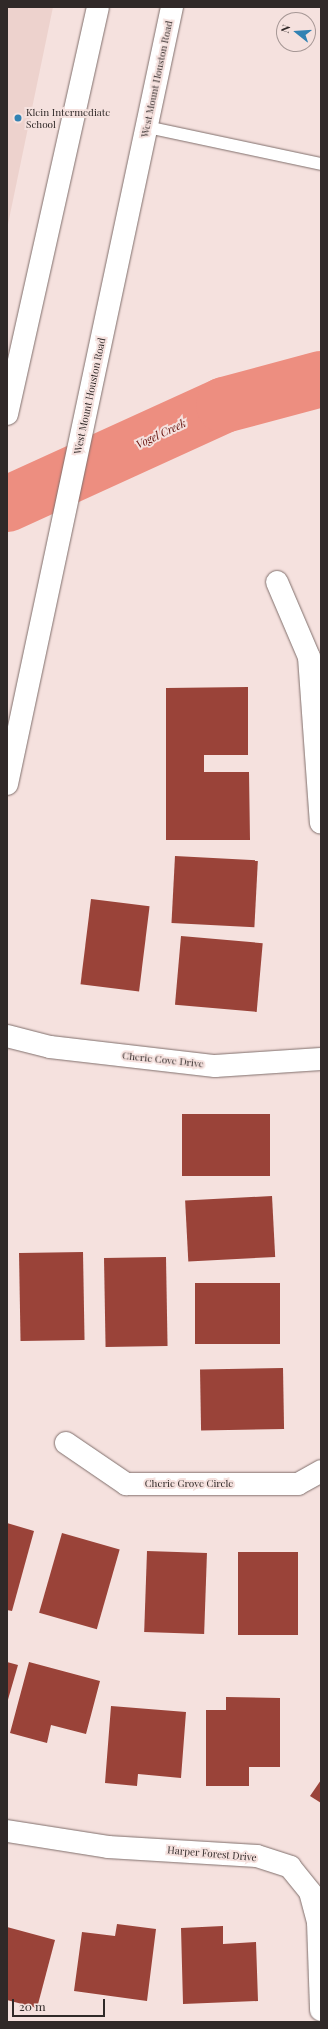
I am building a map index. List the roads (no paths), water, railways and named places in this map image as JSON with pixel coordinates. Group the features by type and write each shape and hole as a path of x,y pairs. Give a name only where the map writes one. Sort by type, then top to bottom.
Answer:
{"street":[{"path":"7,414 98,7"},
{"name":"West Mount Houston Road","path":"7,784 172,7"},
{"path":"277,582 309,657 321,823"},
{"name":"Cherie Cove Drive","path":"7,1036 50,1047 215,1066 321,1059"},
{"name":"Cherie Grove Circle","path":"66,1443 126,1484 298,1484 321,1471"},
{"name":"Harper Forest Drive","path":"7,1831 108,1847 257,1856 290,1867 310,1892 318,1922 321,2010"}],"lane":[{"path":"146,127 321,164"}],"waterway":[{"name":"Vogel Creek","path":"7,504 224,405 321,379"}],"place":[{"name":"Klein Intermediate School","path":"18,118"}]}
